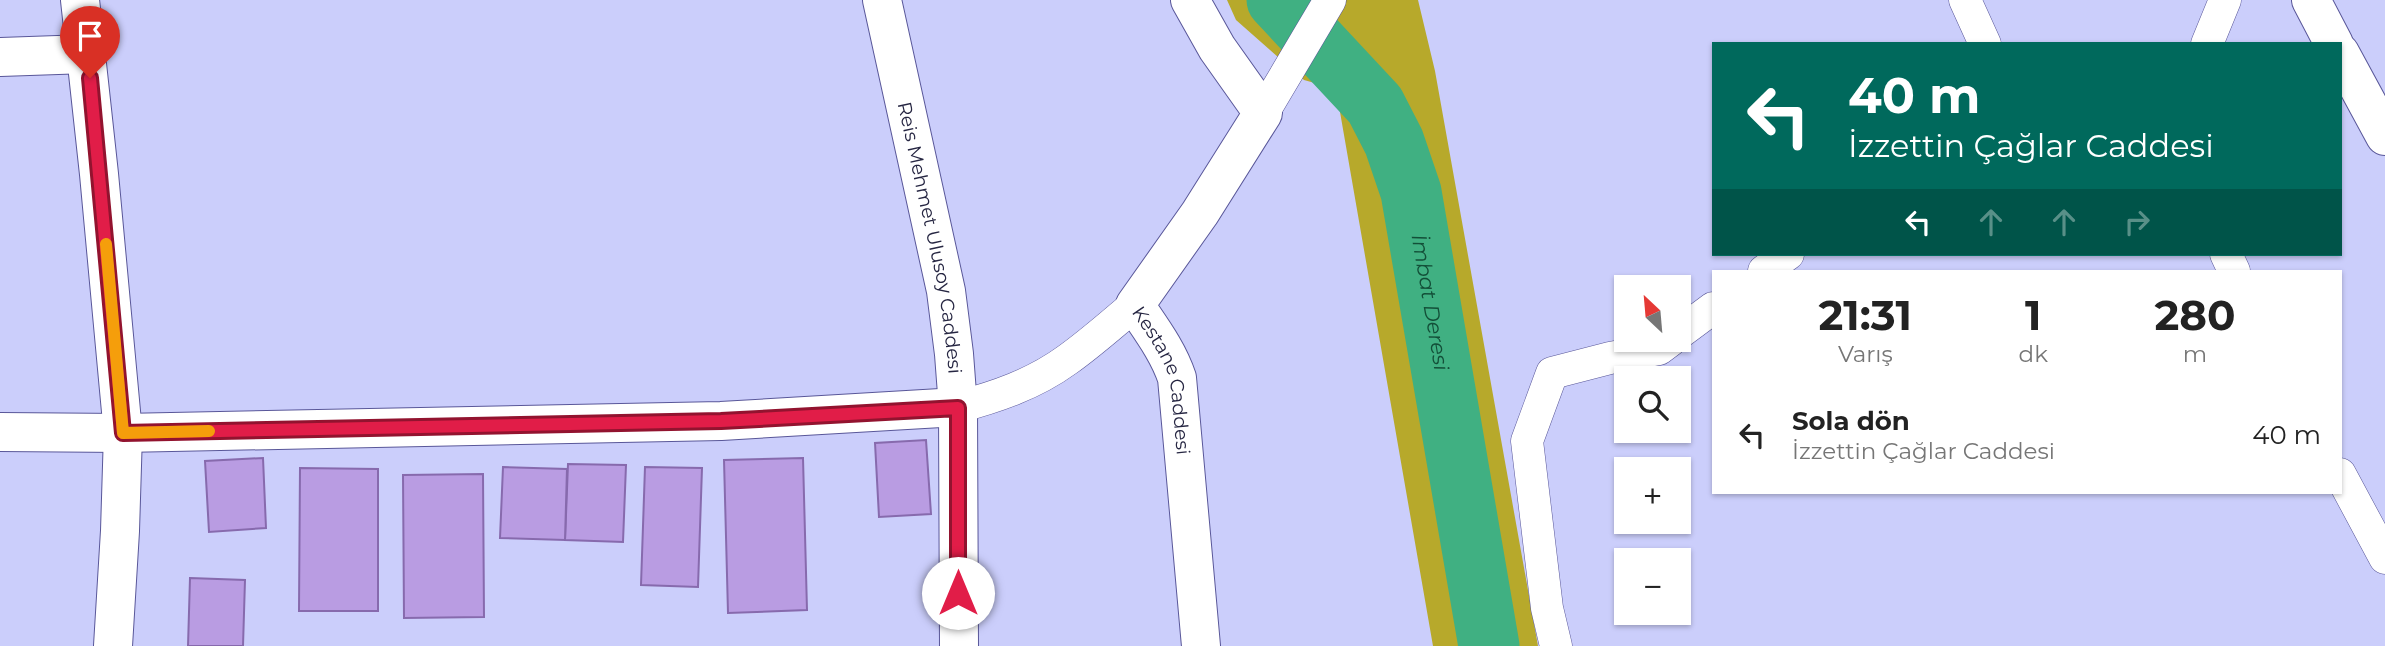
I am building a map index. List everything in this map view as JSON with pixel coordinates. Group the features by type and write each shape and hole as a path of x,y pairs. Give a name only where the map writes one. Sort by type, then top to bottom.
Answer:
{"street":[{"path":"80,0 88,54 123,433 113,646"},
{"name":"Reis Mehmet Ulusoy Caddesi","path":"882,0 946,291 958,408 959,646"},
{"path":"1190,0 1217,48 1263,113 1331,0"},
{"path":"1965,0 1984,42"},
{"path":"2208,42 2225,0"},
{"path":"2311,0 2333,42"},
{"path":"0,57 88,54"},
{"path":"2342,57 2385,136"},
{"name":"Kestane Caddesi","path":"1201,646 1177,379 1171,361 1135,305 1200,213 1263,113"},
{"path":"1765,270 1785,256"},
{"path":"0,432 123,433 721,421 958,408 995,397 1042,375 1066,361 1135,305"},
{"path":"1691,324 1712,309"},
{"path":"1556,646 1547,608 1527,441 1552,373 1643,352"},
{"path":"2342,478 2385,558"}],"shaded area":[{"path":"1227,0 1418,0 1435,71 1538,646 1433,646 1336,89 1304,80 1236,20"}],"building":[{"path":"926,440 931,514 879,517 875,443"},
{"path":"263,458 266,528 209,532 205,461"},
{"path":"803,458 807,610 728,613 724,460"},
{"path":"568,464 626,465 623,542 565,540"},
{"path":"503,467 567,469 565,540 500,538"},
{"path":"645,467 702,468 698,587 641,585"},
{"path":"300,468 378,469 378,611 299,611"},
{"path":"483,474 484,617 404,618 403,475"},
{"path":"190,578 245,580 243,646 188,646"}],"waterway":[{"name":"İmbat Deresi","path":"1277,0 1375,105 1394,142 1411,192 1489,646"}],"slow traffic":[{"path":"106,244 123,433 209,431"}],"route":[{"path":"90,78 123,433 721,421 958,408 958,593"}]}
